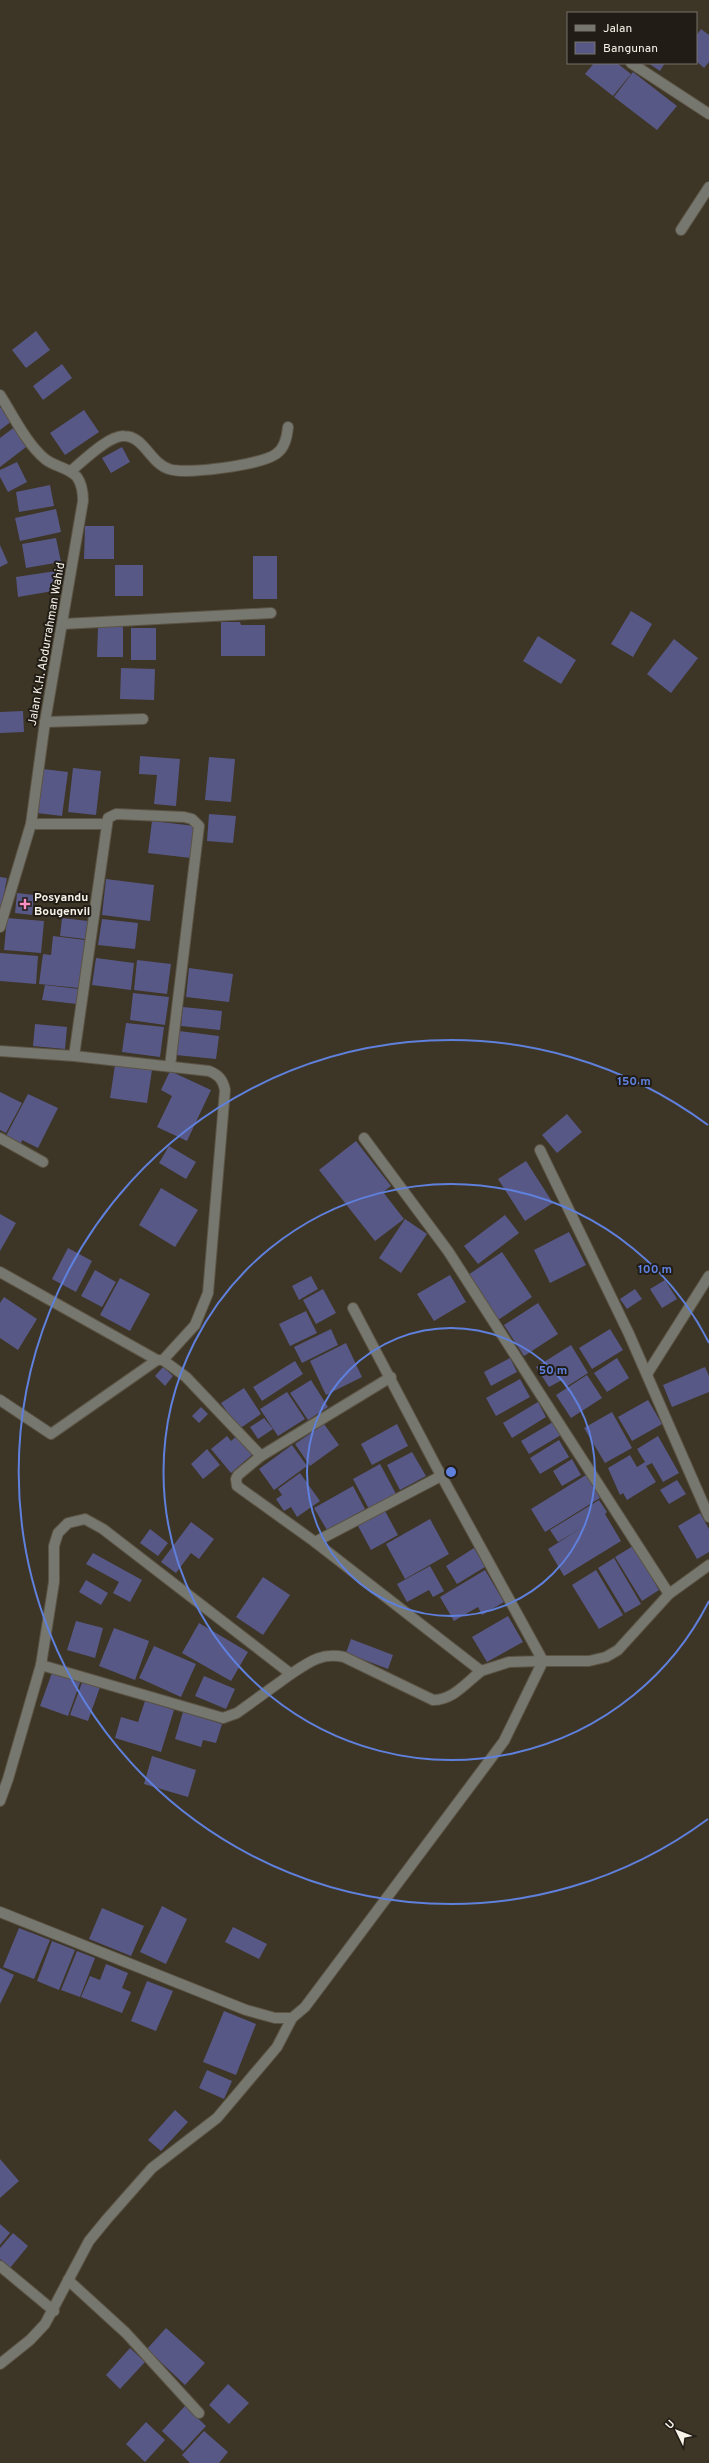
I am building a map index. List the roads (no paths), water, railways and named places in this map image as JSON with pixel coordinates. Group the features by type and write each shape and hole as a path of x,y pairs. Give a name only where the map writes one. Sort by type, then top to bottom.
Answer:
{"street":[{"path":"633,64 709,114"},
{"path":"681,230 709,187"},
{"path":"0,395 45,459 71,471 109,440 123,436 139,441 160,466 171,470 218,469 253,463 276,455 283,448 288,427"},
{"name":"Jalan K.H. Abdurrahman Wahid","path":"0,924 31,824 46,722 83,500 83,489 71,471"},
{"path":"63,624 271,613"},
{"path":"46,722 143,719"},
{"path":"74,1056 108,818 116,814 184,817 192,819 199,826 170,1066"},
{"path":"31,824 106,824"},
{"path":"0,1051 74,1056 170,1066 215,1073 220,1077 225,1090 208,1293 195,1325 160,1360 51,1434 0,1400"},
{"path":"0,1138 43,1162"},
{"path":"364,1138 448,1251 669,1594"},
{"path":"540,1150 647,1374 709,1517"},
{"path":"0,1272 160,1360 186,1377 261,1456"},
{"path":"647,1374 709,1276"},
{"path":"353,1308 441,1476 543,1660"},
{"path":"390,1377 261,1456 238,1475 236,1479 237,1486 315,1542 480,1671"},
{"path":"315,1542 441,1476"},
{"path":"0,1801 8,1779 41,1665 54,1582 54,1546 58,1533 68,1523 85,1520 103,1529 291,1674"},
{"path":"41,1665 223,1718 237,1713 291,1674 313,1660 325,1655 344,1657 433,1700 440,1700 450,1697 480,1671 509,1662 543,1660 589,1661 606,1657 618,1650 669,1594 709,1565"},
{"path":"0,2364 30,2340 45,2324 54,2310 89,2241 120,2204 152,2168 217,2118 277,2047 292,2018 305,2007 504,1741 543,1660"},
{"path":"0,1912 246,2010 275,2018 292,2018"},
{"path":"0,2266 54,2310"},
{"path":"68,2280 126,2333 199,2413"}],"place":[{"name":"Posyandu Bougenvil","path":"25,904"}]}
